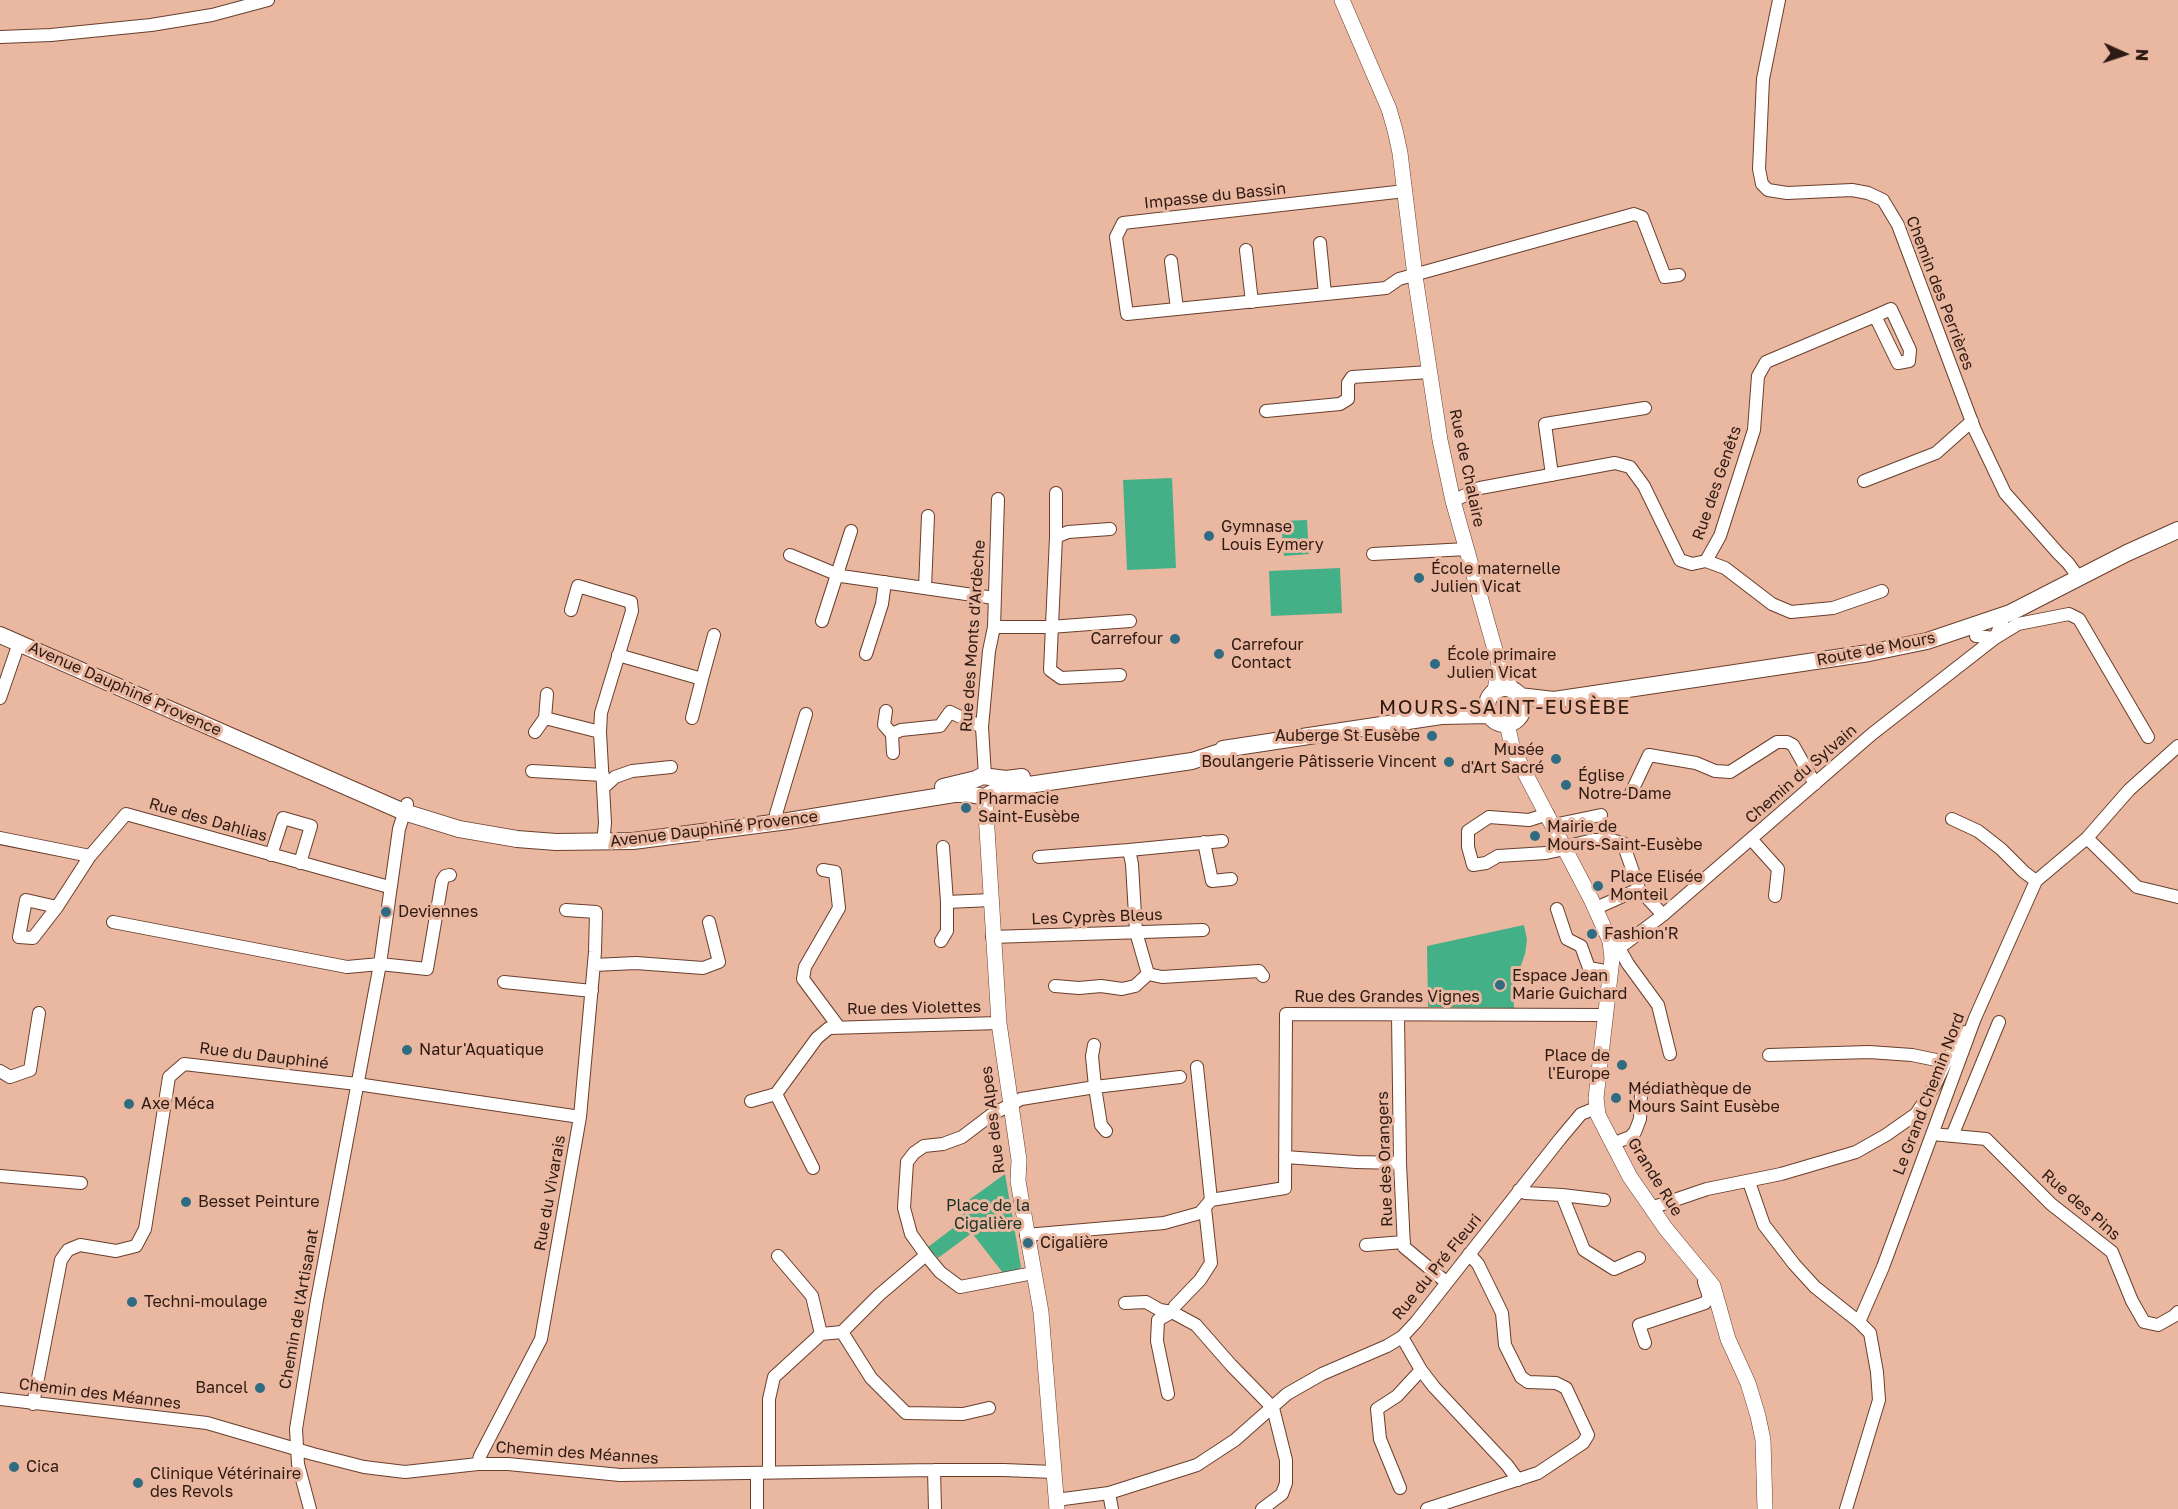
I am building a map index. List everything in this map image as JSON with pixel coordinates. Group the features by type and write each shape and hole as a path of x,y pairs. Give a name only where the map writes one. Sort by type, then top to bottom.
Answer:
{"main road":[{"name":"Route de Mours","path":"1501,698 1554,700 1869,653 1972,632 2010,618 2079,578 2178,530"},
{"name":"Avenue Dauphiné Provence","path":"0,635 292,764 459,829 486,835 556,842 604,838 864,801 952,785 984,786"},
{"name":"Avenue Dauphiné Provence","path":"604,838 649,839 788,821 954,794 1014,778 1441,716 1501,698"},
{"path":"1501,698 1522,702 1514,719 1496,722 1501,698"},
{"name":"Route de Mours","path":"1514,719 1554,700"}],"street":[{"path":"0,38 151,25 212,15 268,0"},
{"name":"Rue de Chalaire","path":"1342,0 1389,109 1400,153 1415,276 1440,440 1453,501 1499,664 1501,698"},
{"name":"Chemin des Perrières","path":"1779,0 1763,79 1759,169 1762,184 1768,190 1787,193 1852,190 1868,193 1883,200 1898,225 1972,421 2005,493 2058,554 2068,562 2079,578"},
{"name":"Impasse du Bassin","path":"1177,309 1126,314 1116,237 1123,223 1404,191"},
{"path":"1171,261 1177,309 1251,302 1386,288 1399,279 1634,214 1642,218 1665,278 1679,275"},
{"path":"1320,243 1325,294"},
{"path":"1246,250 1251,302"},
{"name":"Rue des Genêts","path":"1453,501 1480,488 1615,463 1630,467 1644,486 1680,560 1692,564 1706,561 1719,536 1754,430 1758,376 1766,362 1875,316"},
{"path":"1266,411 1340,404 1348,399 1348,383 1352,378 1430,372"},
{"path":"1552,475 1545,424 1644,408"},
{"path":"1864,481 1936,453 1972,421"},
{"path":"1056,493 1050,670 1061,678 1120,675"},
{"name":"Rue des Monts d'Ardèche","path":"984,786 982,727 989,651 994,627 998,499"},
{"path":"925,588 928,516"},
{"path":"1056,537 1068,532 1110,529"},
{"path":"822,621 851,531"},
{"path":"1373,554 1467,549"},
{"path":"790,555 836,574 994,598"},
{"path":"1706,561 1725,568 1773,604 1791,612 1833,608 1882,591"},
{"path":"866,654 882,604 885,582"},
{"path":"571,610 578,586 631,602 632,611 601,713 604,838"},
{"path":"1972,632 1995,638 2002,622 2010,618 2069,614 2079,619 2148,737"},
{"path":"994,627 1050,627 1130,621"},
{"path":"1972,632 1979,652"},
{"path":"692,718 714,635"},
{"name":"Chemin du Sylvain","path":"1615,949 1662,915 1872,734 1995,638"},
{"path":"0,698 19,643"},
{"path":"618,655 702,679"},
{"path":"535,732 545,718 547,694"},
{"path":"886,711 884,725 892,734 893,753"},
{"path":"892,734 901,730 940,726 950,712 982,727"},
{"path":"776,814 807,714"},
{"path":"545,718 600,732"},
{"name":"Grande Rue","path":"1514,719 1513,750 1615,949 1610,972 1596,1108 1612,1144 1651,1208 1713,1286 1728,1339 1748,1383 1758,1416 1763,1440 1765,1509"},
{"path":"1631,793 1649,755 1696,763 1715,771 1730,771 1777,742 1787,742 1793,745 1815,784"},
{"name":"Le Grand Chemin Nord","path":"1860,1322 1883,1267 1973,1024 2036,881 2087,838 2129,790 2178,746"},
{"path":"532,771 604,781 632,771 671,768"},
{"name":"Rue des Alpes","path":"984,786 999,1023 1019,1160 1018,1180 1038,1293 1047,1369 1056,1505"},
{"name":"Chemin de l'Artisanat","path":"310,1509 296,1449 296,1429 316,1300 380,964 389,887 399,829 406,808"},
{"name":"Rue des Dahlias","path":"90,856 126,814 389,887"},
{"path":"1601,815 1550,820 1489,817 1468,831 1468,847 1473,865 1486,863 1498,856 1546,853 1593,840 1623,843 1639,889 1662,915"},
{"path":"271,855 283,818 311,826 300,863"},
{"path":"1952,819 1978,831 2036,881"},
{"path":"0,838 90,856 57,907"},
{"path":"1751,838 1778,870 1775,896"},
{"path":"2087,838 2137,887 2178,897"},
{"path":"1039,857 1222,841"},
{"path":"1204,842 1212,881 1231,879"},
{"path":"941,941 947,931 943,847"},
{"path":"1129,850 1136,932 1148,974"},
{"name":"Rue des Violettes","path":"823,870 835,872 839,908 805,967 803,979 838,1026 999,1023"},
{"path":"113,922 347,967 380,964 427,969 442,881 445,876 450,875"},
{"path":"1596,908 1639,889"},
{"path":"947,902 991,900"},
{"path":"1557,909 1567,939 1581,946 1589,968 1610,972"},
{"name":"Rue du Vivarais","path":"478,1464 480,1456 541,1339 580,1117 592,992 596,912 566,910"},
{"path":"594,965 636,963 703,969 719,962 709,922"},
{"name":"Les Cyprès Bleus","path":"993,937 1203,930"},
{"path":"1615,949 1658,1005 1670,1054"},
{"path":"1148,974 1162,977 1260,971 1263,976"},
{"path":"1055,986 1122,988 1136,986 1148,974"},
{"path":"504,982 592,992"},
{"path":"5,1074 30,1070 39,1013"},
{"name":"Rue des Grandes Vignes","path":"1026,1235 1164,1223 1200,1213 1208,1204 1285,1188 1286,1014 1605,1015"},
{"name":"Rue des Orangers","path":"1398,1015 1400,1163 1404,1247 1446,1282"},
{"path":"1953,1136 1999,1022"},
{"path":"1651,1208 1707,1189 1749,1182 1856,1152 1886,1136 1916,1114 1935,1085 1963,1033 1973,1024"},
{"path":"751,1101 776,1094 817,1038 829,1028 838,1026"},
{"path":"1094,1045 1092,1056 1095,1087 1101,1125 1106,1131"},
{"path":"1769,1055 1869,1052 1912,1055 1946,1062"},
{"name":"Rue du Dauphiné","path":"33,1404 61,1260 68,1250 80,1245 116,1251 136,1246 145,1229 169,1077 184,1064 357,1084 580,1117"},
{"path":"1168,1394 1157,1341 1158,1320 1172,1312 1200,1280 1211,1263 1197,1067"},
{"path":"1033,1274 960,1287 940,1272 911,1234 904,1208 907,1162 924,1146 943,1144 962,1137 991,1115 1021,1099 1180,1077"},
{"path":"776,1094 813,1168"},
{"path":"1612,1144 1630,1137 1635,1132 1640,1119 1641,1094"},
{"name":"Rue du Pré Fleuri","path":"1056,1505 1109,1493 1197,1465 1235,1440 1287,1394 1322,1374 1387,1346 1402,1337 1581,1114 1596,1108"},
{"name":"Rue des Pins","path":"1932,1134 1986,1139 2051,1204 2112,1252 2132,1301 2144,1322 2158,1325 2178,1312"},
{"path":"1285,1157 1400,1163"},
{"path":"0,1176 81,1183"},
{"path":"1749,1182 1764,1225 1794,1264 1815,1287 1860,1322 1870,1333 1879,1400 1846,1509"},
{"path":"1520,1190 1525,1193 1604,1200"},
{"path":"1562,1195 1584,1250 1614,1269 1639,1258"},
{"path":"1366,1245 1404,1242"},
{"path":"1426,1509 1538,1473 1582,1443 1587,1435 1587,1429 1566,1388 1556,1383 1528,1382 1521,1377 1505,1345 1502,1312 1478,1264 1469,1254"},
{"path":"757,1509 763,1472 770,1387 774,1377 821,1334 842,1332 879,1295 926,1255"},
{"path":"778,1256 812,1296 821,1334"},
{"path":"1645,1343 1640,1325 1707,1301 1708,1290 1700,1273 1701,1270"},
{"path":"1125,1303 1146,1302 1196,1325 1273,1408 1286,1460 1286,1483 1282,1494 1262,1509"},
{"path":"842,1332 871,1378 906,1413 963,1414 989,1408"},
{"path":"1402,1337 1421,1370 1518,1480"},
{"path":"1400,1488 1380,1439 1377,1409 1397,1396 1421,1370"},
{"name":"Chemin des Méannes","path":"0,1399 207,1423 364,1467 405,1472 478,1464 508,1464 620,1475 934,1470 1053,1472"},
{"path":"934,1470 935,1509"},
{"path":"1109,1493 1112,1509"}],"green space":[{"path":"1172,478 1176,568 1127,570 1123,480"},
{"path":"1307,520 1309,554 1284,556 1281,521"},
{"path":"1340,568 1342,613 1271,616 1269,571"},
{"path":"1524,925 1527,940 1525,954 1513,988 1514,1008 1428,1007 1427,946"},
{"name":"Place de la Cigalière","path":"1005,1174 1021,1267 1016,1273 1003,1273 972,1233 938,1258 928,1247 961,1222 966,1202"}],"place":[{"name":"Gymnase Louis Eymery","path":"1209,536"},
{"name":"École maternelle Julien Vicat","path":"1419,578"},
{"name":"Carrefour","path":"1175,639"},
{"name":"Carrefour Contact","path":"1219,654"},
{"name":"École primaire Julien Vicat","path":"1435,664"},
{"name":"Auberge St Eusèbe","path":"1432,736"},
{"name":"Musée d'Art Sacré","path":"1556,759"},
{"name":"Boulangerie Pâtisserie Vincent","path":"1449,762"},
{"name":"Église Notre-Dame","path":"1566,785"},
{"name":"Pharmacie Saint-Eusèbe","path":"966,808"},
{"name":"Mairie de Mours-Saint-Eusèbe","path":"1535,836"},
{"name":"Place Elisée Monteil","path":"1598,886"},
{"name":"Deviennes","path":"386,912"},
{"name":"Fashion'R","path":"1592,934"},
{"name":"Espace Jean Marie Guichard","path":"1500,985"},
{"name":"Natur'Aquatique","path":"407,1050"},
{"name":"Place de l'Europe","path":"1622,1065"},
{"name":"Médiathèque de Mours Saint Eusèbe","path":"1616,1098"},
{"name":"Axe Méca","path":"129,1104"},
{"name":"Besset Peinture","path":"186,1202"},
{"name":"Cigalière","path":"1028,1243"},
{"name":"Techni-moulage","path":"132,1302"},
{"name":"Bancel","path":"260,1388"},
{"name":"Cica","path":"14,1467"},
{"name":"Clinique Vétérinaire des Revols","path":"138,1483"}],"district":[{"name":"MOURS-SAINT-EUSÈBE","path":"1505,708"}]}
